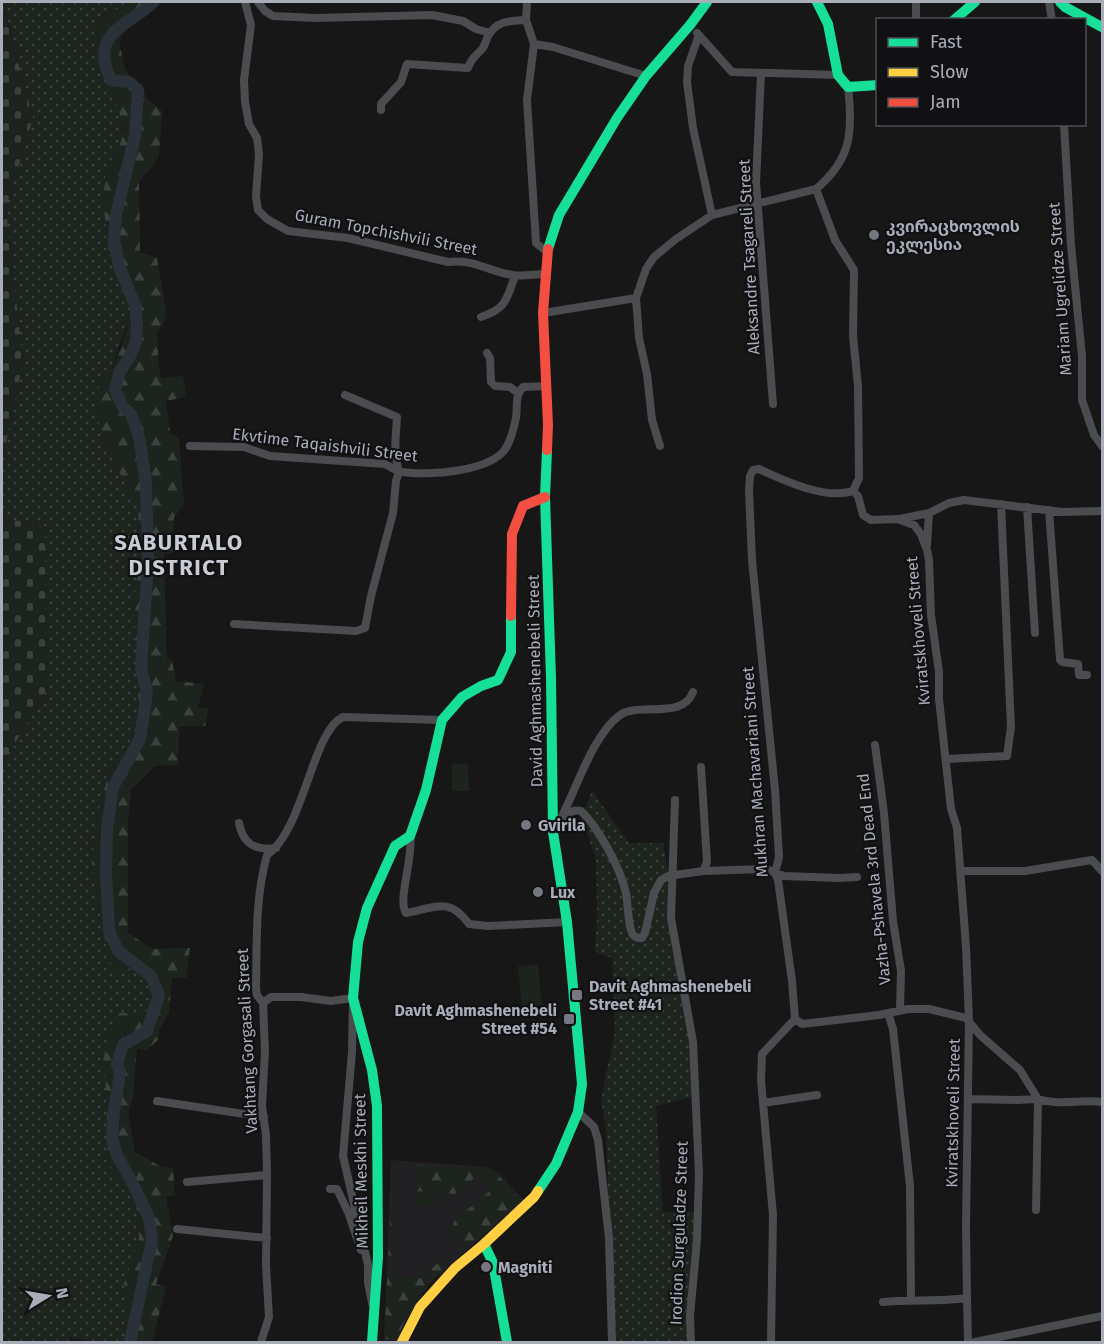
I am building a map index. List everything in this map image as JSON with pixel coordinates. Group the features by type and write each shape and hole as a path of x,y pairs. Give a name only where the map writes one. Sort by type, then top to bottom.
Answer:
{"street":[{"name":"Guram Topchishvili Street","path":"245,2 251,25 244,80 245,102 249,124 257,138 259,154 255,197 258,210 267,219 288,231 348,238 448,262 462,260 474,262 515,276 545,274"},
{"path":"258,2 265,11 273,16 316,18 432,15 463,21 476,29 490,33"},
{"path":"527,2 526,20 534,44 527,100 536,243 547,252"},
{"name":"David Aghmashenebeli Street","path":"402,1342 420,1307 454,1268 484,1244 534,1197 556,1164 578,1113 582,1084 567,922 553,832 545,497 548,425 543,313 547,252 559,215 617,118 646,76 707,2"},
{"path":"660,446 652,420 647,374 639,338 636,297 641,280 654,257 712,215 816,189 826,180 846,150 850,134 849,87 838,75 828,24 817,2"},
{"path":"916,2 916,18"},
{"path":"956,18 975,2"},
{"path":"1049,2 1052,18"},
{"path":"1060,2 1085,18"},
{"path":"1086,18 1102,27"},
{"path":"381,111 381,104 401,82 408,64 468,68 476,53 482,50 490,33 504,21 526,20"},
{"path":"690,25 732,72 838,75"},
{"path":"699,35 688,66 687,82 693,128 712,215"},
{"path":"534,44 553,46 646,76"},
{"name":"Aleksandre Tsagareli Street","path":"760,73 756,183 773,404"},
{"path":"849,87 876,85"},
{"name":"Mariam Ugrelidze Street","path":"1064,126 1071,245 1082,357 1083,400 1089,423 1102,446"},
{"path":"816,189 835,240 854,270 853,336 858,386 859,478 854,491"},
{"path":"481,317 499,311 515,276"},
{"path":"543,313 636,297"},
{"path":"487,353 490,358 491,382 495,386 510,387 518,393 523,387 546,386"},
{"name":"Ekvtime Taqaishvili Street","path":"190,446 244,447 270,456 385,464 399,472 456,471 496,459 505,450 516,416 518,393"},
{"path":"234,624 356,631 365,628 393,513 399,472 395,461 394,443 397,417 345,395"},
{"name":"Mukhran Machavariani Street","path":"795,1019 792,981 778,880 775,873 779,857 752,560 748,490 753,470 759,470 799,486 834,493 854,491"},
{"name":"Kviratskhoveli Street","path":"854,491 858,496 863,515 872,520 897,519 914,525 921,534 929,560 931,615 939,672 939,699 951,809 957,828 961,871 969,1020 966,1226 968,1342"},
{"name":"Mikheil Meskhi Street","path":"372,1342 378,1257 377,1106 372,1070 353,998 358,942 367,908 395,846 411,836 426,790 442,720 462,697 481,686 498,680 511,652 512,534 523,506 545,497"},
{"path":"897,519 930,513 949,503 964,500 1049,510 1102,511"},
{"path":"946,759 1007,756 1011,727 1001,504"},
{"path":"1027,507 1035,633"},
{"path":"1049,510 1060,660 1078,664 1079,675 1087,675"},
{"path":"927,549 930,513"},
{"path":"553,832 601,735 622,714 670,708 691,698 693,692"},
{"name":"Vakhtang Gorgasali Street","path":"261,1342 269,1317 267,1175 262,1106 266,1051 263,1003 257,995 256,987 259,886 267,855 277,848 287,832 320,750 337,720 343,717 442,720"},
{"name":"Vazha-Pshavela 3rd Dead End","path":"875,745 884,813 893,921 901,971 900,1010"},
{"path":"701,767 707,862 704,871"},
{"name":"Irodion Surguladze Street","path":"675,800 672,918 693,1042 698,1150 697,1240 690,1316 691,1342"},
{"path":"553,832 567,813 572,810 581,811 585,815 600,836 626,891 631,928 633,935 638,938 642,938 645,933 656,887 662,880 674,874 766,869 784,876 857,877"},
{"path":"239,823 241,834 253,846 277,848"},
{"path":"411,836 412,848 402,904 406,913 446,905 461,912 469,924 488,926 567,922"},
{"path":"961,871 1025,871 1092,860 1102,871"},
{"path":"263,1003 271,997 331,1001 353,998 352,1052 343,1156 368,1264 368,1283"},
{"path":"771,1342 773,1215 763,1103 762,1054 795,1019 802,1024 900,1010 929,1010 969,1020 980,1035 1020,1070 1038,1099 1036,1209"},
{"path":"888,1013 892,1029 910,1186 911,1299"},
{"path":"763,1103 818,1095"},
{"path":"969,1099 1017,1101 1038,1099 1060,1103 1102,1101"},
{"path":"157,1101 264,1117"},
{"path":"578,1113 594,1126 598,1140 609,1238 612,1342"},
{"path":"187,1182 267,1175"},
{"path":"330,1189 337,1190 348,1212 363,1256 374,1314"},
{"path":"177,1229 267,1238"},
{"path":"484,1244 493,1263 507,1342"},
{"path":"883,1302 911,1299 942,1301 967,1298"},
{"path":"975,1342 1102,1316"}],"shaded area":[{"path":"391,1160 488,1167 499,1173 524,1200 430,1283 404,1323 397,1342 384,1342"}],"green space":[{"path":"2,2 33,118 6,208 23,362 2,463"},
{"path":"3,2 129,2 117,11 102,15 95,25 94,48 122,118 123,142 105,174 105,199 110,252 130,304 129,318 110,372 102,439 138,508 140,555 134,604 139,704 129,747 118,756 110,769 98,813 92,862 109,960 136,959 147,965 155,997 146,1013 118,1013 114,1024 106,1089 108,1147 117,1179 132,1197 137,1210 139,1238 129,1269 129,1315 124,1342 94,1342 70,1337 69,1342 2,1342 2,765 46,691 45,527 2,517 2,463 23,362 6,208 33,118"},
{"path":"129,2 164,2 131,25 120,44 127,72 143,85 146,98 162,111 159,157 139,182 140,252 157,258 167,316 157,332 159,369 162,378 183,376 186,397 166,401 170,432 179,439 184,504 174,518 172,553 164,554 167,659 172,660 176,681 204,684 198,708 209,708 205,726 179,727 178,765 155,766 131,790 128,823 128,933 153,949 190,948 186,978 172,978 169,1013 159,1030 159,1039 147,1050 137,1048 133,1097 128,1112 135,1152 162,1167 173,1168 175,1195 166,1197 173,1236 156,1284 166,1287 152,1342 124,1342 129,1315 124,1284 139,1238 137,1210 132,1197 117,1179 110,1165 103,1062 107,1040 118,1013 146,1013 155,997 147,965 136,959 131,968 117,974 109,960 92,862 98,813 110,769 118,756 129,747 139,704 134,604 140,555 138,508 102,439 96,406 100,379 110,371 124,338 130,305 127,292 110,254 104,205 107,169 120,144 123,129 118,107 98,62 94,39 95,27 100,18"},
{"path":"2,517 45,527 46,691 2,765"},
{"path":"452,764 468,764 469,791 452,791"},
{"path":"592,791 629,843 663,843 671,884 669,911 693,1043 694,1096 656,1106 663,1212 695,1212 691,1342 613,1342 606,1132 601,1099 615,1032 612,958 595,952 596,860 582,817"},
{"path":"538,965 542,1005 522,1007 518,966"},
{"path":"418,1165 486,1168 498,1175 521,1201 463,1250 460,1249 460,1237 451,1237 454,1221 492,1189 479,1174 455,1194 416,1191"},
{"path":"393,1169 397,1169 391,1277 421,1278 439,1262 444,1269 416,1302 397,1340 384,1339"},
{"path":"417,1192 440,1193 439,1206 416,1205"}],"waterway":[{"path":"130,1342 152,1240 149,1218 117,1155 112,1138 120,1073 117,1064 123,1045 147,1031 159,995 151,976 118,951 109,930 106,872 107,829 113,787 140,739 147,692 141,668 148,562 146,482 139,437 131,414 123,407 115,390 119,373 136,342 135,305 119,266 114,240 116,215 135,136 138,90 129,82 111,80 105,64 104,51 114,32 153,2"}],"traffic: fast":[{"path":"548,249 559,215 617,118 646,76 707,2"},
{"path":"817,2 828,24 838,75 848,87 876,85"},
{"path":"956,18 975,2"},
{"path":"1060,2 1085,18"},
{"path":"1086,18 1102,27"},
{"path":"538,1191 556,1164 578,1112 582,1084 567,922 553,832 545,497 547,450"},
{"path":"372,1342 378,1257 377,1106 372,1070 353,998 358,942 367,908 395,846 410,836 426,790 442,720 462,697 481,686 498,680 511,652 511,616"},
{"path":"484,1244 493,1263 507,1342"}],"traffic: slow":[{"path":"402,1342 420,1307 455,1268 484,1244 538,1191"}],"traffic: jam":[{"path":"547,450 543,313 548,249"},
{"path":"511,616 512,534 523,506 545,497"}],"place":[{"name":"კვირაცხოვლის ეკლესია","path":"874,235"},
{"name":"Gvirila","path":"526,825"},
{"name":"Lux","path":"538,892"},
{"name":"Davit Aghmashenebeli Street #41","path":"577,995"},
{"name":"Davit Aghmashenebeli Street #54","path":"569,1019"},
{"name":"Magniti","path":"486,1267"}],"district":[{"name":"SABURTALO DISTRICT","path":"179,554"}]}
